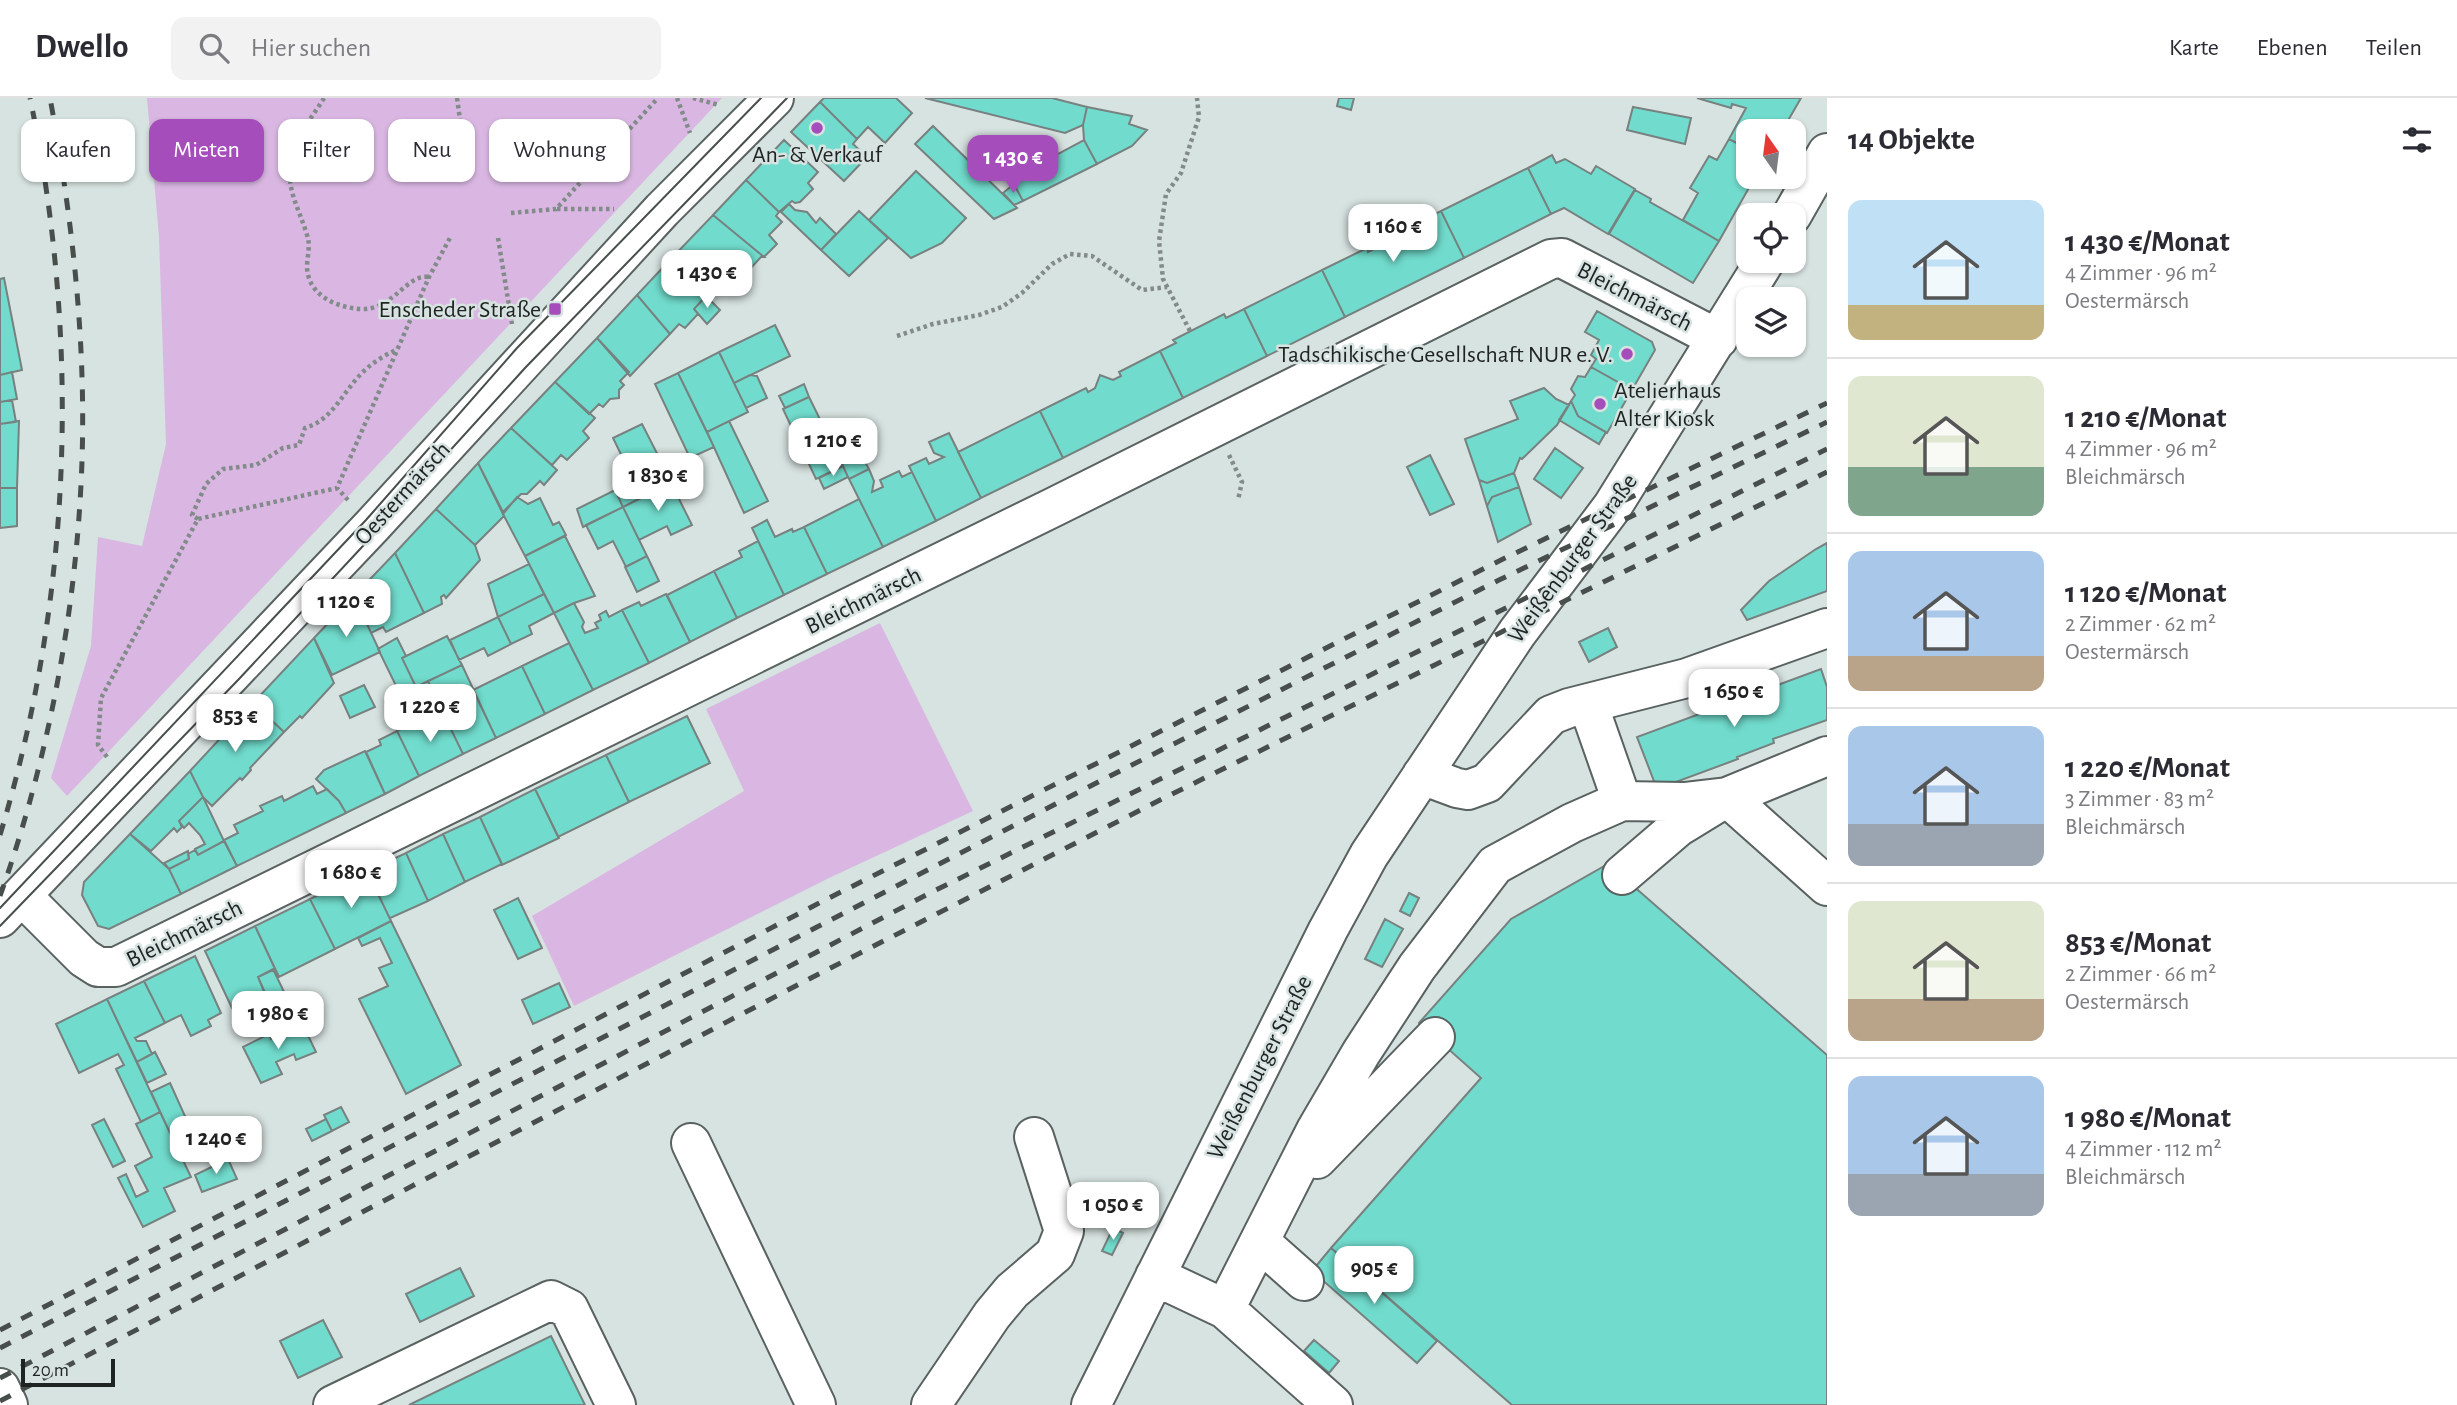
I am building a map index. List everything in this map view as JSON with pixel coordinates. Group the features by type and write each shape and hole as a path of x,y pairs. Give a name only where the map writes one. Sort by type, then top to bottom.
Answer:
{"street":[{"name":"Oestermärsch","path":"11,907 372,526 662,210 774,98"},
{"path":"1799,203 1827,153"},
{"name":"Bleichmärsch","path":"11,907 98,967 116,967 1551,259 1562,258 1718,339"},
{"name":"Weißenburger Straße","path":"1091,1405 1328,930 1369,855 1517,633 1612,507 1758,273"},
{"path":"1422,775 1468,790 1487,783 1551,715 1687,678 1827,628"},
{"path":"1588,704 1622,801"},
{"path":"1622,875 1678,827 1727,797 1827,757"},
{"path":"1225,1309 1316,1130 1361,1053 1417,967 1495,865 1572,823 1622,801 1684,802 1727,797 1827,886"},
{"path":"1281,1201 1328,1147 1435,1037"},
{"path":"931,1405 992,1315 1012,1291 1055,1254 1060,1242 1064,1231 1034,1137"},
{"path":"691,1143 816,1405"},
{"path":"1260,1242 1304,1281"},
{"path":"1156,1276 1225,1309 1333,1405"},
{"path":"332,1405 551,1300 569,1309 616,1405"},
{"path":"0,1388 8,1405"}],"path":[{"path":"324,98 297,137 289,169 293,202 309,243 307,263 310,282 322,297 332,303 360,309 388,303 415,279 421,276 429,277"},
{"path":"457,98 460,119"},
{"path":"556,209 659,98"},
{"path":"1190,331 1163,279 1159,241 1166,194 1181,173 1199,117 1197,98"},
{"path":"511,213 556,209 619,209"},
{"path":"337,488 429,277 450,236"},
{"path":"498,238 512,322"},
{"path":"897,336 1002,307 1022,293 1052,264 1070,254 1092,256 1142,290 1167,287"},
{"path":"337,488 198,519 192,515 202,491 223,469 256,465 283,447 299,445 305,428 318,424 341,402 361,374 374,362 398,349"},
{"path":"1215,427 1242,482 1238,500"},
{"path":"337,488 372,526"},
{"path":"130,780 98,745 101,698 198,519"}],"shaded area":[{"path":"147,98 722,98 67,796 51,778 91,646 98,537 142,546 166,444 159,237 154,182 264,182 264,119 149,119 149,121"},
{"path":"880,623 973,811 829,878 574,1006 532,916 744,791 706,709"}],"building":[{"path":"824,98 896,98 912,113 885,143 868,127 857,139 820,102"},
{"path":"925,98 1052,98 1087,107 1083,125 1065,133"},
{"path":"1339,98 1354,98 1351,110 1337,106"},
{"path":"1697,98 1801,98 1789,119 1740,119 1746,108 1732,104 1731,108"},
{"path":"820,102 857,139 853,144 867,157 844,181 791,132"},
{"path":"1087,107 1132,116 1129,124 1147,130 1132,146 1097,164 1084,140 1083,125"},
{"path":"1633,107 1691,118 1685,144 1627,130"},
{"path":"933,126 1017,208 994,219 915,144"},
{"path":"1736,126 1736,143 1729,139"},
{"path":"1729,139 1736,143 1736,189 1748,189 1740,203 1736,203 1736,211 1719,241 1683,220 1698,193 1690,188 1709,156 1717,160"},
{"path":"784,140 818,172 808,183 813,189 800,202 792,201 779,212 746,180"},
{"path":"1084,140 1097,164 1023,201 1011,179"},
{"path":"1552,155 1556,163 1565,159 1591,174 1596,166 1635,189 1608,234 1564,208 1551,214 1528,168"},
{"path":"1528,168 1551,214 1464,258 1441,211"},
{"path":"916,171 966,218 942,243 911,258 869,220"},
{"path":"746,180 779,212 776,216 782,222 769,235 777,244 764,257 713,215"},
{"path":"1014,184 1023,201 1014,205 1003,193"},
{"path":"1635,190 1651,199 1650,202 1719,241 1693,283 1609,234"},
{"path":"789,204 795,210 807,212 816,223 820,218 836,234 821,250 781,212"},
{"path":"859,211 888,238 849,276 821,250"},
{"path":"1441,211 1464,258 1345,317 1322,270 1367,248 1368,252 1376,248 1380,235 1394,239 1402,235 1400,231"},
{"path":"713,215 764,257 735,285 729,280 710,300 669,261"},
{"path":"669,261 706,296 694,309 698,314 685,328 679,324 670,334 637,295"},
{"path":"1322,270 1345,317 1267,356 1244,309"},
{"path":"4,278 22,370 0,375 0,279"},
{"path":"637,295 670,334 630,376 597,338"},
{"path":"706,296 720,310 707,324 694,309"},
{"path":"1244,309 1267,356 1183,398 1160,351 1176,343 1173,340 1224,314 1226,318"},
{"path":"1597,311 1652,342 1655,350 1632,390 1591,367 1596,359 1591,355 1599,340 1585,332"},
{"path":"775,325 790,356 734,383 719,352"},
{"path":"597,338 629,372 620,381 624,385 619,390 619,398 610,399 603,407 599,404 589,414 555,382"},
{"path":"1160,351 1183,398 1063,458 1040,411 1086,388 1088,392 1095,388 1100,375 1113,380 1121,376 1119,372"},
{"path":"719,352 748,412 707,432 678,373"},
{"path":"1591,367 1632,390 1607,433 1578,416 1571,401 1575,395 1571,389 1578,376 1585,377"},
{"path":"12,372 17,399 0,402 0,375"},
{"path":"678,373 714,447 690,458 655,384"},
{"path":"750,375 757,376 767,398 746,408 734,383"},
{"path":"555,382 595,418 583,431 589,438 567,460 561,455 552,465 511,428"},
{"path":"804,384 809,397 785,408 779,396"},
{"path":"1544,388 1556,399 1569,405 1557,425 1520,458 1514,473 1487,483 1479,480 1465,439 1518,419 1510,401"},
{"path":"809,397 843,466 816,479 783,409"},
{"path":"12,400 16,422 0,424 0,402"},
{"path":"1571,401 1578,416 1606,432 1599,444 1559,420"},
{"path":"1040,411 1063,458 981,498 958,452"},
{"path":"19,421 17,488 0,488 0,424"},
{"path":"729,421 768,501 744,513 707,432"},
{"path":"642,424 663,465 634,481 613,438"},
{"path":"511,428 557,470 544,485 540,481 527,494 521,494 503,512 478,463"},
{"path":"949,433 981,498 936,521 909,466 926,458 929,464 944,457 934,453 929,442"},
{"path":"1555,448 1583,468 1561,498 1534,479"},
{"path":"859,451 869,469 849,479 840,460"},
{"path":"1430,455 1454,504 1430,515 1407,467"},
{"path":"478,463 504,516 475,545 436,509"},
{"path":"663,465 671,483 623,507 615,490"},
{"path":"843,466 848,477 824,489 819,478"},
{"path":"869,469 874,481 872,492 883,487 880,480 899,471 902,477 912,472 936,521 883,547 849,479"},
{"path":"1514,473 1519,487 1492,497 1487,506 1479,480 1487,483"},
{"path":"671,483 692,525 671,535 667,526 639,540 623,507"},
{"path":"1519,487 1531,524 1498,542 1487,506 1492,497"},
{"path":"0,488 17,488 17,526 0,528"},
{"path":"615,490 623,507 583,527 577,509"},
{"path":"517,497 528,504 540,498 553,525 559,522 566,535 525,556 503,514"},
{"path":"859,499 883,547 827,574 804,527"},
{"path":"623,507 647,556 626,567 613,541 598,549 586,525"},
{"path":"436,509 475,545 480,560 446,598 444,595 441,597 442,604 424,613 395,553"},
{"path":"767,520 775,537 804,527 827,574 784,595 752,528"},
{"path":"565,536 595,596 554,613 525,556"},
{"path":"758,541 784,595 737,618 714,571 742,557 739,551"},
{"path":"1827,543 1827,591 1747,620 1741,610 1769,581"},
{"path":"395,553 424,613 386,632 383,627 371,633 354,596"},
{"path":"647,556 659,581 637,592 625,567"},
{"path":"529,564 544,594 498,617 488,584"},
{"path":"714,571 737,618 690,642 667,595"},
{"path":"544,594 554,613 529,626 532,634 511,644 498,617"},
{"path":"666,594 690,642 649,663 622,610 639,602 641,606"},
{"path":"354,596 380,652 332,675 314,638"},
{"path":"574,603 584,622 582,627 585,633 598,628 595,623 601,620 599,615 606,611 609,617 622,610 649,663 593,690 554,613"},
{"path":"498,617 511,644 488,656 484,648 459,660 450,640"},
{"path":"1608,628 1617,647 1589,662 1579,642"},
{"path":"447,636 462,665 416,687 402,658"},
{"path":"314,638 334,683 302,718 300,716 284,732 253,703"},
{"path":"397,638 406,656 402,658 416,687 400,694 378,649"},
{"path":"569,643 593,690 545,714 522,666"},
{"path":"462,665 496,738 463,754 444,715 460,707 453,692 437,700 428,681"},
{"path":"522,666 545,714 496,738 473,690"},
{"path":"1821,669 1827,687 1827,720 1773,739 1774,743 1737,757 1738,759 1657,789 1637,737"},
{"path":"428,681 443,713 416,726 414,722 397,731 385,702"},
{"path":"364,685 375,707 350,718 340,696"},
{"path":"253,703 284,732 242,780 240,778 212,806 203,797 190,771"},
{"path":"443,713 463,754 419,776 397,731 414,722 416,726"},
{"path":"687,716 710,763 629,802 606,755"},
{"path":"397,731 419,776 385,794 366,752 381,745 379,740"},
{"path":"365,751 385,794 346,813 339,801 316,779 324,770"},
{"path":"606,755 629,802 558,837 535,789"},
{"path":"190,771 203,797 179,821 182,827 177,832 174,828 151,851 130,834"},
{"path":"313,786 317,794 327,789 346,813 237,866 224,840 238,833 234,825 263,811 260,806 282,796 284,801"},
{"path":"535,789 559,838 502,865 480,817"},
{"path":"203,797 224,841 198,855 195,849 205,844 200,835 189,823 184,828 179,821"},
{"path":"480,817 502,864 465,882 443,834"},
{"path":"130,834 169,869 181,894 109,929 98,926 82,895 84,882"},
{"path":"443,834 465,882 428,901 406,853"},
{"path":"224,841 237,866 181,894 169,869 189,859 188,854 195,850 198,855"},
{"path":"188,851 189,859 169,869 164,863"},
{"path":"406,853 428,901 390,918 391,921 367,871"},
{"path":"1608,864 1827,1055 1827,1405 1512,1405 1331,1248 1481,1078 1419,1023 1511,919"},
{"path":"367,871 391,921 335,949 310,899"},
{"path":"1409,893 1419,898 1410,916 1400,911"},
{"path":"518,898 542,948 518,959 494,910"},
{"path":"310,899 335,949 279,977 255,926"},
{"path":"1385,919 1403,929 1382,967 1365,959"},
{"path":"391,921 461,1065 406,1094 359,999 388,986 379,968 392,963 380,938 362,946 358,938"},
{"path":"255,926 275,969 258,977 267,997 248,1008 245,1001 232,1008 205,951"},
{"path":"195,956 221,1013 208,1020 211,1026 191,1036 181,1015 165,1023 144,981"},
{"path":"273,969 286,996 269,1004 258,977"},
{"path":"144,981 165,1023 135,1038 137,1041 146,1041 152,1054 137,1062 107,999"},
{"path":"559,983 570,1007 533,1024 522,1000"},
{"path":"107,999 160,1112 141,1122 116,1069 124,1065 118,1054 79,1073 56,1024"},
{"path":"302,1023 316,1052 296,1060 294,1054 276,1062 282,1074 261,1083 243,1047 269,1034 271,1039"},
{"path":"155,1052 166,1074 147,1083 137,1062"},
{"path":"170,1083 189,1125 171,1135 151,1092"},
{"path":"341,1107 349,1122 332,1131 324,1115"},
{"path":"160,1112 191,1177 164,1188 175,1211 143,1227 118,1178 126,1174 136,1197 148,1191 135,1166 152,1157 136,1124"},
{"path":"104,1119 125,1161 113,1167 92,1125"},
{"path":"326,1119 332,1131 312,1141 306,1129"},
{"path":"228,1159 237,1179 202,1192 195,1175"},
{"path":"1113,1228 1123,1233 1112,1255 1102,1251"},
{"path":"1331,1248 1437,1341 1417,1363 1312,1271"},
{"path":"460,1268 474,1296 420,1322 406,1294"},
{"path":"323,1320 342,1357 298,1378 280,1341"},
{"path":"551,1336 585,1405 409,1405"},
{"path":"1314,1340 1339,1361 1329,1373 1304,1351"}],"tram line":[{"path":"0,908 366,520 517,348 761,98"},
{"path":"0,926 239,679 525,368 787,98"}],"railway":[{"path":"0,835 24,745 42,654 55,562 61,469 62,375 57,282 46,190 30,98"},
{"path":"0,896 33,790 46,736 67,627 79,516 83,415 76,278 50,98"},
{"path":"0,1330 821,902 1501,560 1827,403"},
{"path":"0,1348 1110,776 1499,580 1827,422"},
{"path":"0,1378 930,893 1827,449"},
{"path":"0,1401 811,978 1164,798 1827,472"}],"place":[{"name":"An- & Verkauf","path":"817,128"},
{"name":"Enscheder Straße","path":"555,309"},
{"name":"Tadschikische Gesellschaft NUR e. V.","path":"1627,354"},
{"name":"Atelierhaus Alter Kiosk","path":"1600,404"}]}
